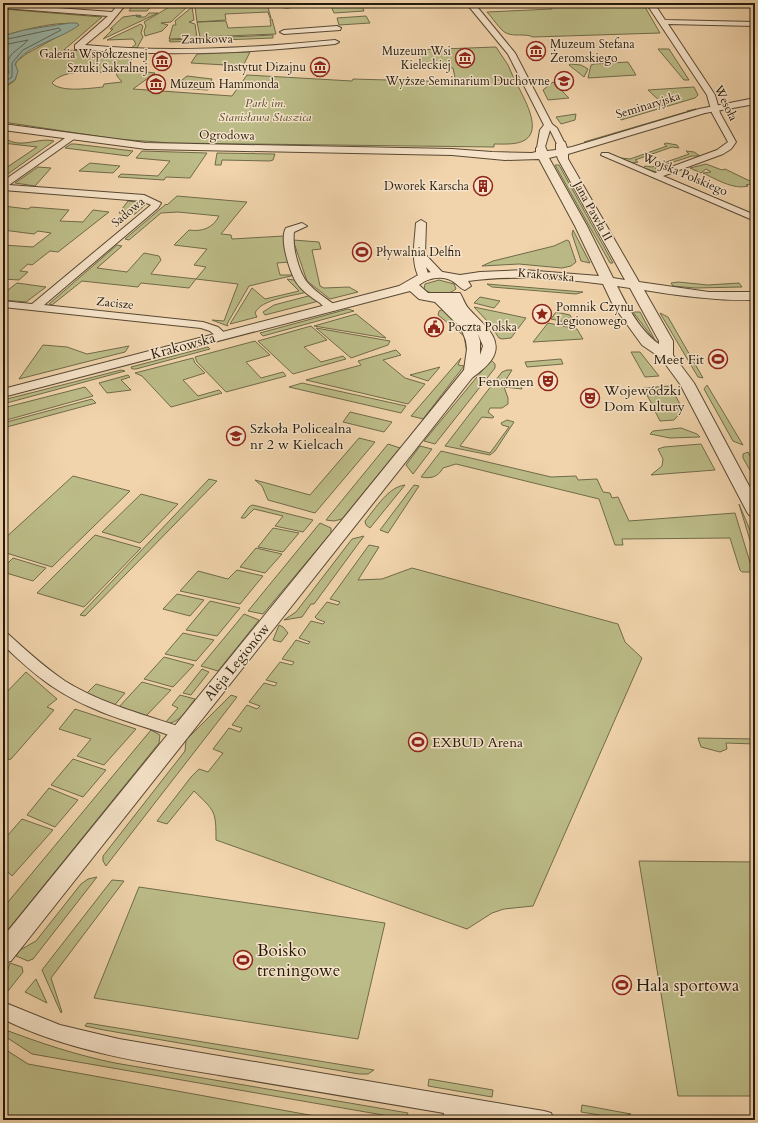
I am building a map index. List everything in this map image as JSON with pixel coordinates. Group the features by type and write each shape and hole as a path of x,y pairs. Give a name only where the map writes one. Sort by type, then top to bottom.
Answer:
{"street":[{"path":"56,10 63,3"},
{"path":"3,6 114,14 123,3"},
{"path":"282,5 313,3"},
{"name":"Jana Pawła II","path":"470,3 511,53 549,126 553,128 551,150 581,226 610,286 627,316 647,342 666,355"},
{"name":"Wesoła","path":"650,3 710,93 732,141 730,146 720,152 655,176"},
{"name":"Zamkowa","path":"114,14 78,46 80,48 203,52 248,50 335,42"},
{"path":"664,22 755,24"},
{"path":"284,32 337,28"},
{"name":"Seminaryjska","path":"551,150 733,98 755,98"},
{"name":"Seminaryjska","path":"714,104 755,101"},
{"path":"549,126 544,130 551,150"},
{"name":"Ogrodowa","path":"3,127 66,140 172,147 452,152 474,155 551,150"},
{"path":"3,186 66,140"},
{"name":"Jana Pawła II","path":"551,150 564,159 666,341 666,355"},
{"name":"Wojska Polskiego","path":"605,155 755,218"},
{"name":"Sadowa","path":"3,186 144,198 156,203 155,206 34,308"},
{"path":"421,222 419,262 424,277"},
{"path":"302,226 289,230 287,238 299,275 303,282 332,308"},
{"path":"420,254 439,275"},
{"path":"438,298 461,294 462,283 439,275 424,277 418,280 416,289 438,298 460,319 471,334 474,348 471,371"},
{"name":"Krakowska","path":"462,283 495,280 610,286 637,290"},
{"name":"Krakowska","path":"3,393 363,300 416,289"},
{"path":"637,290 755,296"},
{"path":"637,290 702,303 755,303"},
{"name":"Aleja Legionów","path":"3,954 471,371 480,366 486,358 490,352 490,345 482,330 465,312 455,296"},
{"name":"Zacisze","path":"3,304 203,325 214,329 222,336"},
{"path":"666,355 687,384 755,512"},
{"path":"3,637 33,664 66,689 103,707 181,733"},
{"path":"3,1010 41,1027 74,1038 159,1056 454,1113 544,1120"}],"green space":[{"path":"134,3 154,3 147,11 129,11"},
{"path":"176,3 259,3 188,6 171,22 161,23 168,25 162,31 145,36 144,31 146,26 144,22"},
{"path":"549,3 603,3 606,7 645,7 660,33 533,37 527,35 512,35 504,32 487,12 552,9"},
{"path":"267,4 271,18 268,12 225,14 226,20 197,22 195,7"},
{"path":"361,4 364,11 334,13 331,6"},
{"path":"192,7 194,20 189,22 195,24 197,38 169,39 173,25 176,25 175,21"},
{"name":"Park im. Stanisława Staszica","path":"3,9 102,17 64,50 133,53 129,70 155,73 133,89 232,96 247,75 352,81 353,79 456,82 453,68 422,68 419,52 416,52 415,50 496,47 508,65 515,81 495,80 495,83 517,84 530,113 532,128 530,135 522,142 494,144 494,147 171,143 116,139 3,122 3,87 9,85 15,80 16,62 26,54 79,25 63,23 3,36","holes":["116,70 117,76 122,82 104,84 103,87 69,89 56,86 52,83 60,77 76,72 92,71 95,73"]},
{"path":"149,13 158,13 103,39 113,29 110,29 123,17 137,15 138,17 145,17"},
{"path":"366,16 370,23 339,25 337,18"},
{"path":"270,19 272,19 276,34 200,37 197,22 226,21 228,28 271,26"},
{"path":"141,24 143,26 141,33 143,37 137,48 130,49 136,44 133,39 107,40"},
{"path":"273,35 273,38 170,42 169,40"},
{"path":"658,49 669,49 689,80 684,80"},
{"path":"250,52 243,66 191,63 197,54"},
{"path":"628,62 636,75 588,78 591,65"},
{"path":"569,65 581,65 588,69 584,77"},
{"path":"187,76 212,79 208,90 172,88"},
{"path":"553,82 569,98 548,100 543,90"},
{"path":"694,87 698,95 695,98 621,120 619,118 644,111 646,109 644,107 664,105 648,90"},
{"path":"688,111 689,112 586,144 584,142"},
{"path":"576,114 575,120 561,124 556,117"},
{"path":"6,133 6,139 18,143 42,140 54,141 3,176 3,170 37,147 3,143 3,134"},
{"path":"71,144 133,151 128,156 65,148"},
{"path":"664,144 677,145 679,148 672,147 635,160 638,162 632,163 622,160 621,158 630,159 667,146"},
{"path":"142,151 207,153 190,178 166,177 164,180 118,177 121,174 158,176 170,161 136,158"},
{"path":"686,151 694,152 700,156 692,156 655,168 659,171 656,172 643,168 645,166 652,167 689,154"},
{"path":"217,153 275,154 273,160 270,161 222,160 221,165 215,165"},
{"path":"90,163 120,166 113,173 79,171"},
{"path":"706,164 722,170 725,169 754,183 742,187 731,185 703,173 711,172 706,169 701,173 690,168"},
{"path":"555,165 559,165 613,263 610,263"},
{"path":"38,167 51,168 35,186 15,183"},
{"path":"177,196 247,202 221,234 231,235 232,239 284,236 290,262 277,263 280,275 295,275 249,286 227,324 228,326 212,320 224,321 238,284 196,279 206,267 194,265 207,249 174,245 189,230 203,230 214,224 219,216 178,212 161,213 129,240 125,239"},
{"path":"128,201 145,203 145,205 135,214 119,213"},
{"path":"3,206 28,209 31,207 69,210 60,221 83,222 93,210 109,212 58,252 50,251 32,265 28,264 20,271 28,272 19,280 3,279 3,245 33,247 51,233 38,231 34,234 3,230"},
{"path":"573,230 590,263 581,261 572,234"},
{"path":"293,240 319,242 321,249 312,250 320,286 324,288 349,287 358,292 330,299 307,281"},
{"path":"567,240 569,241 576,262 571,266 562,268 519,264 482,266 493,261 554,246"},
{"path":"117,245 122,246 97,268 127,272 144,253 159,256 161,260 151,274 196,279 189,288 141,283 138,287 82,281 52,305 49,304"},
{"path":"287,279 294,280 307,292 270,301 258,308 255,313 257,317 230,324 252,288 265,299 299,291"},
{"path":"439,280 454,284 456,289 449,293 436,294 424,289 425,284"},
{"path":"678,282 708,285 739,283 742,287 695,288 673,286 671,283"},
{"path":"17,283 46,287 26,302 3,300 3,294"},
{"path":"487,284 583,292 576,294 492,287"},
{"path":"312,295 319,301 265,315 263,312 274,305"},
{"path":"480,297 500,301 494,308 474,303"},
{"path":"474,307 526,318 511,338 502,339 499,338 489,323"},
{"path":"629,307 633,312 640,312 656,342"},
{"path":"348,309 354,311 263,336 260,333"},
{"path":"444,309 462,329 466,340 467,353 464,336 438,315 439,311"},
{"path":"556,312 570,315 575,324 551,319"},
{"path":"660,313 668,317 703,378 698,377"},
{"path":"356,314 386,338 314,326"},
{"path":"548,323 577,329 583,339 533,342"},
{"path":"311,326 327,340 304,347 321,362 343,356 346,359 293,374 258,341"},
{"path":"316,328 390,341 388,345 351,358"},
{"path":"255,341 270,355 246,362 261,378 283,372 286,376 226,392 197,362 195,357"},
{"path":"43,345 67,347 87,354 129,346 125,352 19,379"},
{"path":"208,347 210,349 136,369 132,369 131,367"},
{"path":"396,350 401,355 383,360 405,378 425,384 408,404 306,380 361,365 358,361"},
{"path":"631,352 640,352 659,376 645,377"},
{"path":"193,358 195,363 205,373 183,380 198,396 219,390 222,393 171,407 142,376 135,373"},
{"path":"461,358 458,365 464,366 423,419 411,416"},
{"path":"561,359 563,364 527,367 525,362"},
{"path":"491,360 495,364 495,368 435,444 424,441"},
{"path":"440,367 428,381 410,375"},
{"path":"121,370 125,371 3,404 3,400"},
{"path":"512,370 504,383 519,382 522,389 504,387 508,398 508,404 502,408 490,408 488,412 494,417 482,417 460,446 490,453 509,427 502,425 501,423 507,420 514,422 495,451 490,455 445,446 502,372"},
{"path":"128,375 130,377 121,380 131,390 107,393 99,383"},
{"path":"302,383 406,406 401,413 289,387"},
{"path":"707,385 743,445 733,441 704,389"},
{"path":"670,386 680,404 653,406 643,388"},
{"path":"85,387 93,396 3,421 3,408"},
{"path":"92,399 96,403 3,428 3,423"},
{"path":"682,408 683,410 674,420 660,421 654,409"},
{"path":"350,412 392,422 384,432 343,422"},
{"path":"681,428 697,434 700,437 670,438 650,434 653,431"},
{"path":"359,438 375,442 315,513 268,500 262,486 255,480 310,495"},
{"path":"388,444 400,448 342,519 334,521 326,520"},
{"path":"701,444 715,470 651,475 662,466 663,459 658,449 664,447"},
{"path":"420,446 432,449 413,474 406,465"},
{"path":"441,451 551,477 576,476 578,480 597,479 603,492 610,493 612,498 618,497 629,521 735,513 753,572 742,572 740,570 730,538 622,539 623,545 615,545 599,499 456,464 443,468 434,477 421,477"},
{"path":"748,452 755,465 755,479 743,458 743,454"},
{"path":"73,476 130,491 52,567 3,552 3,540"},
{"path":"209,479 217,481 85,616 80,615"},
{"path":"405,485 370,528 366,525 365,521 383,499 393,490"},
{"path":"414,485 419,486 388,533 380,530"},
{"path":"141,494 178,504 140,543 102,532"},
{"path":"739,504 755,542 755,557"},
{"path":"252,505 313,520 303,532 275,526 283,516 254,509 245,518 241,518"},
{"path":"320,523 331,528 331,533 263,614 248,611"},
{"path":"273,528 299,533 283,552 258,547"},
{"path":"95,535 141,548 84,607 37,593"},
{"path":"364,536 314,604 311,604 302,617 284,620 296,612 352,539"},
{"name":"EXBUD Arena","path":"369,545 379,547 358,580 382,579 412,568 618,624 625,642 642,658 533,906 504,909 492,913 467,929 216,840 216,823 213,812 194,791 167,824 157,821 191,777 199,769 208,772 223,753 213,749 229,728 240,732 242,728 232,725 247,705 257,709 260,706 249,702 264,683 275,686 277,683 266,680 280,662 292,665 294,662 282,659 296,640 308,644 310,642 299,638 311,621 323,624 325,622 315,617 327,602 338,605 340,602 330,599"},
{"path":"256,548 282,554 265,573 240,567"},
{"path":"13,558 46,568 33,581 3,572 3,568"},
{"path":"237,570 263,576 240,604 180,591 198,571 228,579"},
{"path":"177,594 204,600 190,616 163,609"},
{"path":"210,601 240,608 217,636 186,630"},
{"path":"244,614 259,620 218,671 201,666"},
{"path":"279,625 288,633 281,642 273,640"},
{"path":"183,633 214,640 196,661 165,654"},
{"path":"164,657 194,665 173,687 144,679"},
{"path":"202,669 209,672 191,695 183,693"},
{"path":"26,672 57,699 47,707 54,710 11,759 3,761 3,696"},
{"path":"142,682 171,690 145,717 118,708"},
{"path":"96,684 125,693 112,708 85,695"},
{"path":"180,695 195,699 179,719 174,722 165,723 178,708 172,705"},
{"path":"231,695 237,697 106,866 103,861 103,856 185,751 186,740"},
{"path":"75,709 136,729 104,765 77,756 91,739 59,729"},
{"path":"151,730 160,735 159,743 3,936 3,908"},
{"path":"698,738 755,739 755,744 726,743 727,749 720,752 701,747"},
{"path":"73,759 106,770 83,797 51,785"},
{"path":"49,788 78,800 55,827 27,815"},
{"path":"22,819 53,830 12,876 3,867 3,833 8,835"},
{"path":"639,861 755,862 755,1096 678,1096"},
{"path":"97,877 33,959 28,961 16,956 20,950 36,941 81,884 88,879"},
{"path":"112,880 124,881 51,978 62,1012 61,1013 42,970"},
{"name":"Boisko treningowe","path":"139,887 385,923 358,1039 94,998"},
{"path":"10,963 22,967 23,972 8,991 5,978"},
{"path":"36,979 47,1003 25,992"},
{"path":"87,1023 374,1070 368,1074 359,1074 104,1030 85,1026"},
{"path":"3,1029 58,1048 115,1063 408,1113 406,1119 32,1054 3,1035"},
{"path":"3,1048 28,1064 337,1120 3,1120"},
{"path":"429,1079 493,1090 492,1097 428,1086"},
{"path":"582,1105 631,1114 618,1118 581,1112"}],"water":[{"path":"77,23 79,25 20,57 15,64 18,71 15,80 3,87 3,36 24,30"}],"waterway":[{"path":"46,5 53,3"}],"tunnel":[{"path":"307,4 314,3"}],"place":[{"name":"Muzeum Stefana Żeromskiego","path":"536,51"},
{"name":"Muzeum Wsi Kieleckiej","path":"465,58"},
{"name":"Galeria Współczesnej Sztuki Sakralnej","path":"162,61"},
{"name":"Instytut Dizajnu","path":"320,67"},
{"name":"Wyższe Seminarium Duchowne","path":"564,81"},
{"name":"Muzeum Hammonda","path":"156,84"},
{"name":"Dworek Karscha","path":"483,186"},
{"name":"Pływalnia Delfin","path":"362,252"},
{"name":"Pomnik Czynu Legionowego","path":"542,314"},
{"name":"Poczta Polska","path":"434,327"},
{"name":"Meet Fit","path":"718,359"},
{"name":"Fenomen","path":"548,381"},
{"name":"Wojewódzki Dom Kultury","path":"590,398"},
{"name":"Szkoła Policealna nr 2 w Kielcach","path":"236,436"},
{"name":"EXBUD Arena","path":"418,742"},
{"name":"Boisko treningowe","path":"243,960"},
{"name":"Hala sportowa","path":"622,985"}]}
